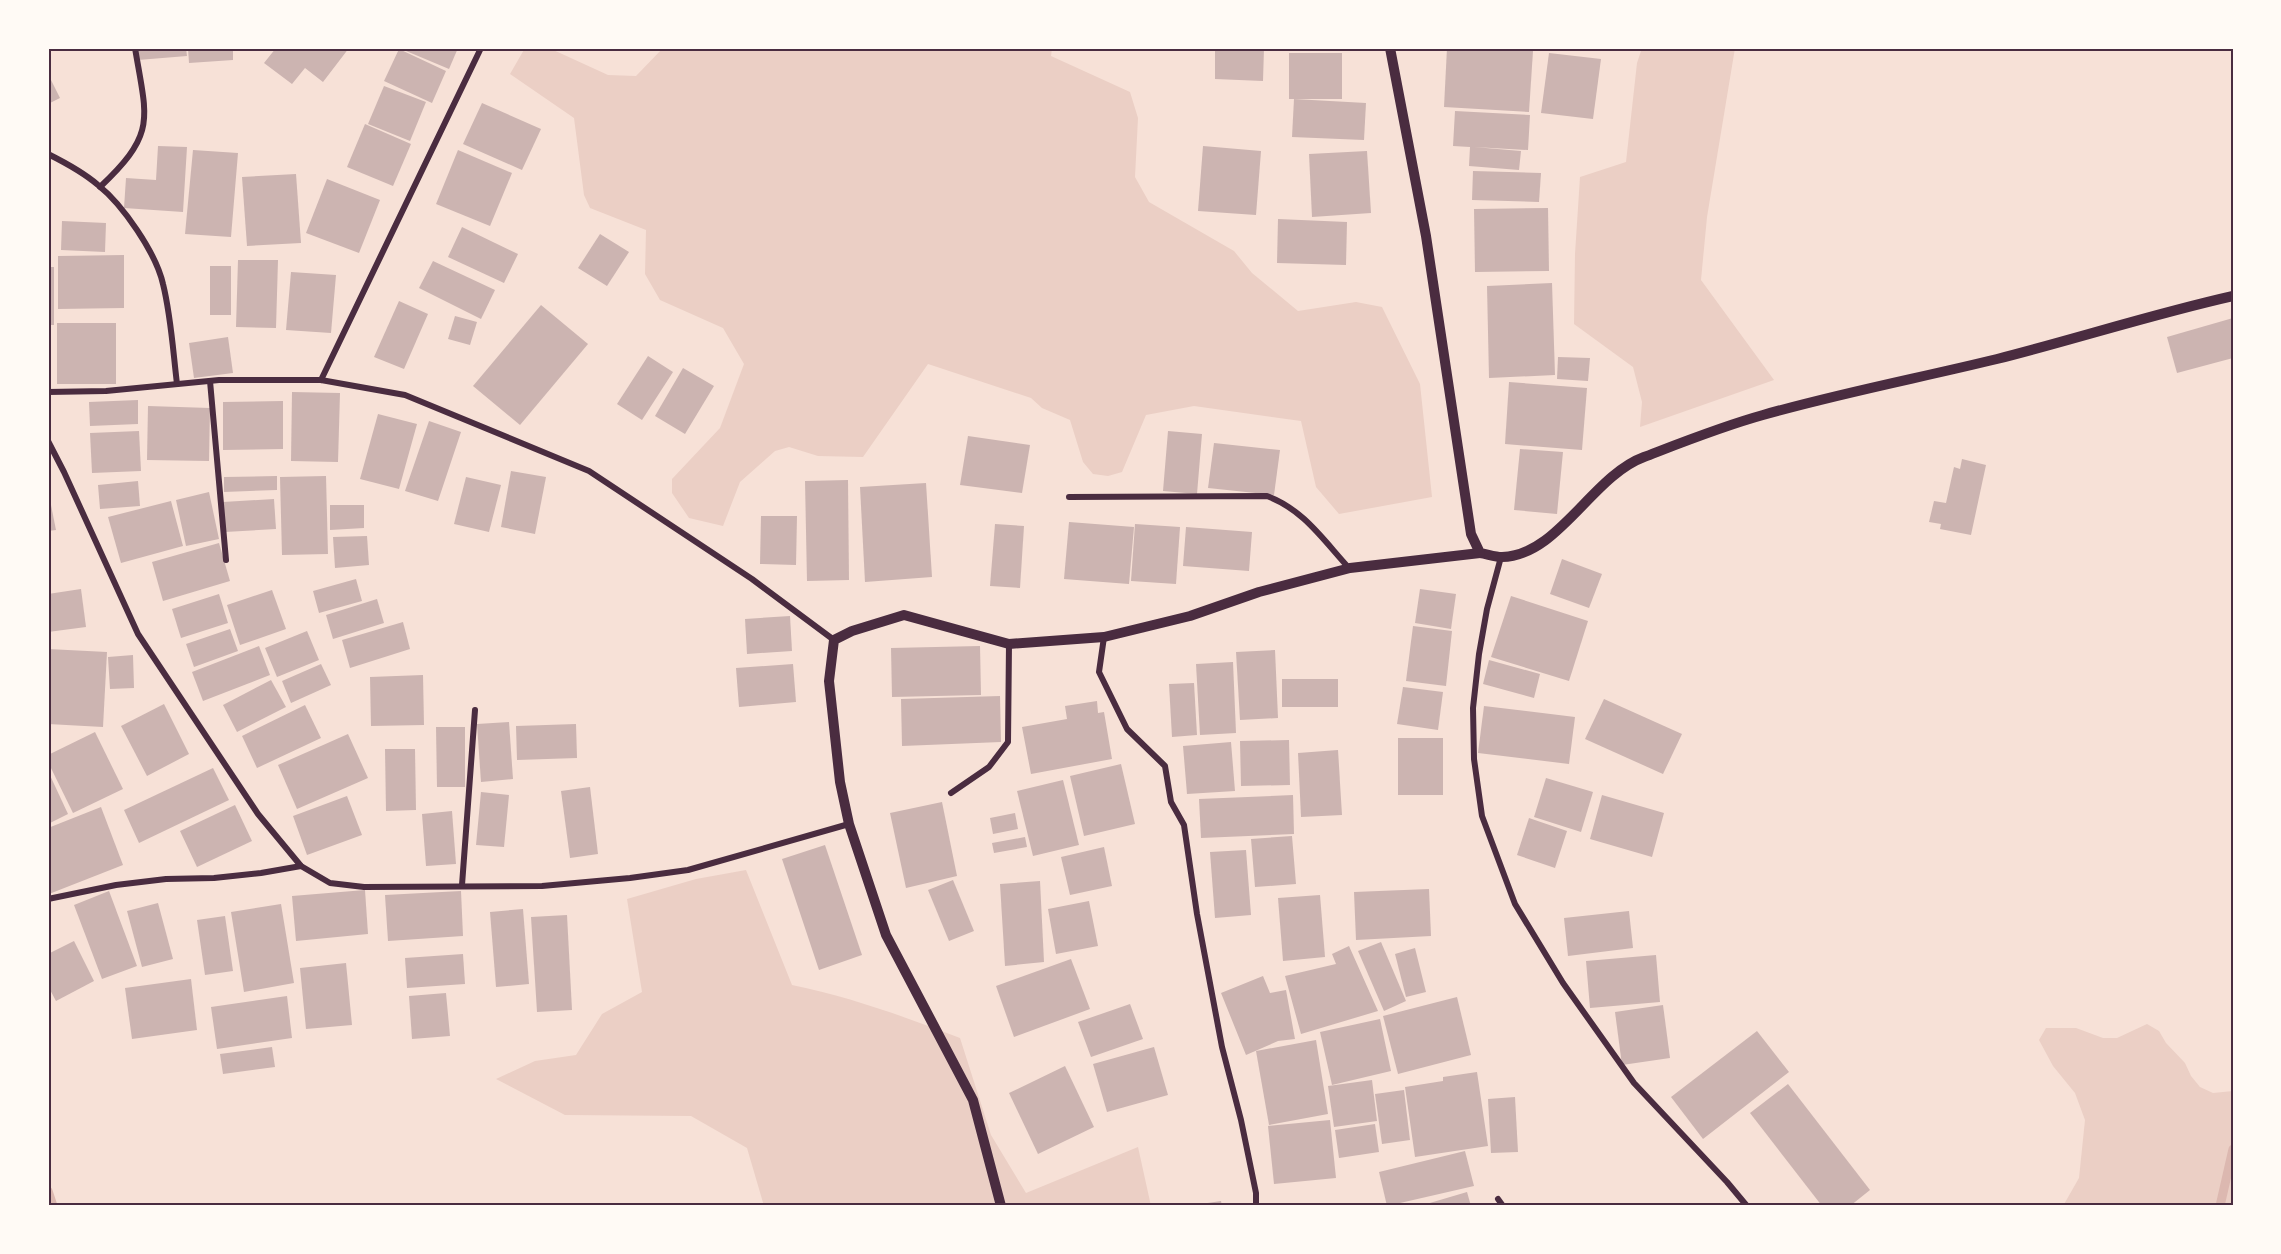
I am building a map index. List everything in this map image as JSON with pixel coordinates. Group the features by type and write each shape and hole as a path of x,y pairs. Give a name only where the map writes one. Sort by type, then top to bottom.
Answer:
{"street":[{"path":"100,187 125,163 144,130 145,109 135,48"},
{"path":"321,380 482,48"},
{"path":"1390,48 1426,236 1471,534 1480,553"},
{"path":"48,154 70,164 100,187 144,239 163,281 170,318 177,384"},
{"path":"834,640 904,615 1009,644 1104,637 1190,616 1259,592 1350,568 1480,553 1501,557 1515,555 1540,544 1567,522 1605,481 1639,459 1710,432 1763,415 1999,358 2233,296"},
{"path":"48,392 106,391 210,381 321,380 405,395 589,471 752,579 834,640"},
{"path":"210,381 226,560"},
{"path":"48,441 138,634 258,814 301,866 330,883 364,887 542,886 630,878 688,870 849,824"},
{"path":"1069,497 1267,496 1299,513 1350,568"},
{"path":"1501,557 1487,609 1479,654 1473,708 1474,759 1482,816 1515,904 1563,983 1634,1083 1728,1182 1747,1206"},
{"path":"1104,637 1099,672 1127,729 1165,766 1171,802 1184,825 1197,914 1222,1047 1241,1120 1256,1193 1256,1206"},
{"path":"834,640 829,681 840,782 849,824 886,935 972,1100 1001,1206"},
{"path":"951,793 989,767 1008,742 1009,644"},
{"path":"462,885 475,710"},
{"path":"48,899 116,885 166,879 249,874 301,866"},
{"path":"1498,1199 1503,1206"}],"shaded area":[{"path":"525,48 549,48 608,75 636,76 663,48 1052,48 1051,56 1130,92 1138,118 1135,177 1149,202 1234,251 1252,273 1298,311 1356,302 1382,307 1420,384 1432,497 1339,514 1316,487 1301,421 1194,406 1146,415 1122,472 1108,476 1093,474 1083,462 1070,420 1042,408 1031,398 928,364 863,457 818,456 789,447 775,451 740,482 723,526 689,518 672,493 672,479 720,428 744,364 723,328 660,300 645,274 646,230 590,208 584,195 574,118 510,74"},
{"path":"1642,48 1735,48 1707,217 1701,280 1774,380 1640,427 1642,402 1633,367 1574,324 1575,254 1580,177 1626,162 1637,63"},
{"path":"746,870 792,985 857,1002 960,1038 991,1135 1026,1193 1138,1147 1151,1206 764,1206 747,1148 691,1116 565,1115 496,1079 535,1061 576,1055 602,1014 642,992 627,899 696,879"},
{"path":"2147,1024 2159,1031 2166,1043 2185,1063 2191,1076 2200,1087 2213,1093 2233,1091 2233,1206 2063,1206 2079,1178 2085,1120 2075,1093 2053,1066 2039,1040 2046,1028 2076,1028 2103,1038 2117,1038"}],"building":[{"path":"137,48 186,48 187,56 138,60"},
{"path":"188,48 233,48 233,60 189,63"},
{"path":"276,48 349,48 323,82 305,68 292,84 264,63"},
{"path":"399,48 458,48 449,69"},
{"path":"1215,48 1264,48 1263,81 1215,79"},
{"path":"1447,48 1533,51 1529,112 1444,107"},
{"path":"399,49 446,71 432,103 384,81"},
{"path":"1289,53 1342,53 1342,99 1289,99"},
{"path":"1549,53 1601,59 1593,119 1541,113"},
{"path":"48,74 60,98 48,104"},
{"path":"384,86 426,102 410,141 368,124"},
{"path":"1294,99 1366,103 1364,140 1292,137"},
{"path":"482,103 541,129 522,170 463,144"},
{"path":"1455,111 1530,115 1528,150 1474,147 1521,151 1519,170 1469,166 1470,147 1453,146"},
{"path":"365,124 411,144 393,186 347,167"},
{"path":"158,146 187,147 183,212 124,208 126,178 156,180"},
{"path":"1203,146 1261,151 1256,215 1198,211"},
{"path":"193,150 238,153 231,237 185,234"},
{"path":"458,150 512,173 490,226 436,204"},
{"path":"1367,151 1371,213 1312,217 1309,154"},
{"path":"1473,171 1541,173 1539,202 1472,200"},
{"path":"296,174 301,243 247,246 242,177"},
{"path":"327,179 380,200 359,253 306,233"},
{"path":"1548,208 1549,271 1475,272 1474,209"},
{"path":"1278,219 1347,222 1346,265 1277,263"},
{"path":"62,221 106,223 105,252 61,250"},
{"path":"462,227 518,254 504,283 448,257"},
{"path":"600,234 629,252 607,286 578,268"},
{"path":"124,255 124,308 58,309 58,256"},
{"path":"238,260 278,260 276,328 236,327"},
{"path":"433,261 495,290 481,319 419,288"},
{"path":"210,266 231,266 231,315 210,315"},
{"path":"48,267 54,267 54,325 48,325"},
{"path":"291,272 336,275 331,333 286,330"},
{"path":"1552,283 1555,375 1489,378 1487,286"},
{"path":"399,301 428,314 404,369 374,357"},
{"path":"541,305 588,344 520,425 473,386"},
{"path":"455,316 477,322 470,345 448,339"},
{"path":"2233,318 2233,358 2177,373 2167,337"},
{"path":"57,323 116,323 116,384 57,384"},
{"path":"228,337 233,373 194,378 189,343"},
{"path":"648,356 673,372 642,420 617,404"},
{"path":"1558,357 1590,358 1588,381 1557,379"},
{"path":"683,368 714,386 685,434 655,416"},
{"path":"1509,382 1587,388 1582,450 1505,444"},
{"path":"292,392 340,393 338,462 291,461"},
{"path":"138,400 138,424 90,426 89,402"},
{"path":"283,401 283,449 223,450 223,402"},
{"path":"148,406 210,408 209,461 147,460"},
{"path":"378,414 417,424 399,489 360,479"},
{"path":"429,421 461,432 438,501 405,491"},
{"path":"139,431 141,471 92,473 90,433"},
{"path":"1168,431 1202,434 1197,494 1163,491"},
{"path":"968,436 1030,445 1022,493 960,485"},
{"path":"1214,443 1280,450 1274,495 1208,488"},
{"path":"1520,449 1563,452 1557,514 1514,510"},
{"path":"1962,459 1986,465 1971,535 1940,529 1941,524 1929,522 1934,501 1946,503 1954,467 1960,469"},
{"path":"511,471 546,477 535,534 501,527"},
{"path":"277,476 277,490 224,492 224,477"},
{"path":"326,476 328,554 282,555 280,477"},
{"path":"466,477 501,485 489,532 454,524"},
{"path":"848,480 849,580 807,581 805,481"},
{"path":"138,481 140,506 100,509 98,485"},
{"path":"926,483 932,577 865,582 860,487"},
{"path":"48,490 56,530 48,531"},
{"path":"209,492 219,539 186,546 176,500"},
{"path":"274,499 276,529 225,532 223,502"},
{"path":"171,501 183,546 121,563 108,517"},
{"path":"330,505 364,505 364,528 330,530"},
{"path":"761,516 797,516 796,565 760,564"},
{"path":"1069,522 1134,527 1129,584 1064,579"},
{"path":"995,524 1024,526 1020,588 990,586"},
{"path":"1135,524 1180,527 1176,584 1131,581"},
{"path":"1186,527 1252,532 1249,571 1183,566"},
{"path":"367,536 369,565 335,568 333,537"},
{"path":"219,543 230,581 163,601 152,562"},
{"path":"1562,559 1602,574 1589,608 1550,594"},
{"path":"356,579 362,601 319,613 313,591"},
{"path":"81,589 86,627 48,632 48,594"},
{"path":"1420,589 1456,594 1451,629 1415,623"},
{"path":"272,590 286,629 240,645 227,605"},
{"path":"219,594 228,623 181,638 172,609"},
{"path":"1511,596 1588,621 1569,681 1491,657"},
{"path":"377,599 384,623 333,639 326,615"},
{"path":"790,616 792,651 747,654 745,619"},
{"path":"403,622 410,649 350,668 342,640"},
{"path":"1413,626 1452,631 1446,686 1406,681"},
{"path":"230,629 238,651 194,667 186,644"},
{"path":"307,631 319,660 277,677 265,648"},
{"path":"259,646 270,675 203,701 192,672"},
{"path":"980,646 981,695 892,697 891,648"},
{"path":"48,649 107,652 103,727 48,724"},
{"path":"1275,650 1278,718 1240,720 1236,652"},
{"path":"133,655 134,688 110,689 108,657"},
{"path":"1489,660 1540,674 1534,698 1483,684"},
{"path":"1233,662 1236,733 1200,735 1196,664"},
{"path":"321,664 331,685 291,703 282,681"},
{"path":"793,664 796,702 739,707 736,668"},
{"path":"423,675 424,725 371,726 370,677"},
{"path":"1282,679 1338,679 1338,707 1282,707"},
{"path":"271,680 286,707 237,732 223,705"},
{"path":"1194,683 1197,735 1172,737 1169,684"},
{"path":"1403,687 1443,692 1438,730 1397,724"},
{"path":"1000,696 1001,742 902,746 901,699"},
{"path":"1604,699 1682,734 1663,774 1585,739"},
{"path":"1097,701 1098,713 1104,712 1112,759 1031,774 1022,727 1067,719 1065,706"},
{"path":"164,704 189,754 147,776 121,726"},
{"path":"305,705 321,738 257,768 242,736"},
{"path":"1484,706 1575,717 1569,764 1478,753"},
{"path":"509,722 513,779 481,782 477,724"},
{"path":"576,724 577,758 517,760 516,726"},
{"path":"436,727 465,727 465,787 437,787"},
{"path":"95,732 123,789 73,813 48,762 48,755"},
{"path":"348,734 368,778 297,809 278,765"},
{"path":"1398,738 1443,738 1443,795 1398,795"},
{"path":"1289,740 1290,785 1241,786 1240,741"},
{"path":"1231,742 1235,791 1187,794 1183,746"},
{"path":"385,749 415,749 416,810 386,811"},
{"path":"1338,750 1342,815 1301,817 1298,753"},
{"path":"1121,764 1135,824 1084,836 1070,776"},
{"path":"213,768 229,800 139,843 124,810"},
{"path":"48,771 68,814 48,824"},
{"path":"1546,778 1593,792 1581,832 1534,817"},
{"path":"1063,780 1079,845 1033,856 1017,791"},
{"path":"590,787 598,854 570,858 561,791"},
{"path":"481,792 509,795 504,847 476,845"},
{"path":"1293,795 1294,834 1201,838 1199,799"},
{"path":"1602,795 1664,813 1652,857 1590,839"},
{"path":"347,796 362,835 307,855 293,816"},
{"path":"942,802 957,876 906,888 890,813"},
{"path":"235,805 252,841 197,867 180,831"},
{"path":"101,807 123,865 49,894 48,828"},
{"path":"452,811 456,864 426,866 422,814"},
{"path":"1015,813 1018,829 993,834 990,818"},
{"path":"1529,818 1567,831 1555,868 1517,855"},
{"path":"1292,836 1296,884 1255,887 1251,839"},
{"path":"1025,837 1027,847 994,853 992,843"},
{"path":"825,845 862,955 819,970 782,859"},
{"path":"1104,847 1112,886 1070,895 1061,857"},
{"path":"1246,850 1251,915 1215,918 1210,852"},
{"path":"953,880 974,931 949,941 928,890"},
{"path":"1040,881 1044,962 1005,966 1000,884"},
{"path":"1429,889 1431,936 1356,940 1354,892"},
{"path":"365,890 368,934 296,941 292,896"},
{"path":"109,891 137,966 102,979 74,905"},
{"path":"461,891 463,936 388,941 385,895"},
{"path":"1320,895 1325,957 1283,961 1278,898"},
{"path":"1089,901 1098,946 1056,954 1048,909"},
{"path":"158,903 173,959 142,967 127,911"},
{"path":"281,904 294,983 244,992 231,912"},
{"path":"523,909 529,984 496,987 490,912"},
{"path":"1629,911 1633,948 1568,956 1564,918"},
{"path":"567,915 572,1010 537,1012 531,917"},
{"path":"225,916 233,971 205,975 197,920"},
{"path":"74,941 94,981 56,1001 48,986 48,954"},
{"path":"1381,942 1406,1001 1384,1011 1358,951"},
{"path":"1349,946 1378,1011 1301,1034 1285,976 1336,964 1332,954"},
{"path":"1415,948 1426,992 1406,997 1395,954"},
{"path":"463,954 465,984 407,988 405,958"},
{"path":"1656,955 1660,1002 1590,1008 1586,961"},
{"path":"1071,959 1090,1009 1014,1037 996,986"},
{"path":"346,963 352,1025 306,1029 300,968"},
{"path":"1263,976 1270,993 1286,990 1295,1039 1278,1041 1246,1055 1221,993"},
{"path":"191,979 197,1030 132,1039 125,988"},
{"path":"446,993 450,1036 412,1039 409,996"},
{"path":"287,996 292,1038 217,1049 211,1007"},
{"path":"1457,997 1471,1055 1398,1074 1383,1016"},
{"path":"1130,1004 1143,1039 1091,1057 1078,1022"},
{"path":"1663,1005 1670,1058 1622,1065 1615,1012"},
{"path":"1380,1019 1391,1071 1332,1085 1320,1032"},
{"path":"1757,1031 1789,1072 1703,1139 1671,1097"},
{"path":"1316,1040 1328,1114 1269,1125 1256,1051"},
{"path":"272,1047 275,1067 223,1074 220,1054"},
{"path":"1154,1047 1168,1095 1107,1112 1093,1064"},
{"path":"1065,1066 1094,1127 1038,1154 1009,1093"},
{"path":"1477,1072 1488,1146 1415,1157 1405,1087 1443,1081 1443,1077"},
{"path":"1372,1080 1377,1121 1334,1127 1328,1086"},
{"path":"1788,1084 1870,1190 1850,1206 1822,1206 1750,1113"},
{"path":"1404,1090 1410,1140 1382,1144 1375,1094"},
{"path":"1515,1097 1518,1152 1491,1153 1488,1099"},
{"path":"1330,1120 1336,1178 1274,1184 1268,1126"},
{"path":"1375,1124 1379,1152 1339,1158 1335,1130"},
{"path":"1465,1151 1474,1186 1387,1206 1379,1172"},
{"path":"1467,1192 1471,1206 1423,1206 1423,1205"},
{"path":"1221,1201 1222,1206 1194,1206 1194,1205"}],"waterway":[{"path":"2220,1206 2233,1149"},
{"path":"48,1191 53,1206"}]}
